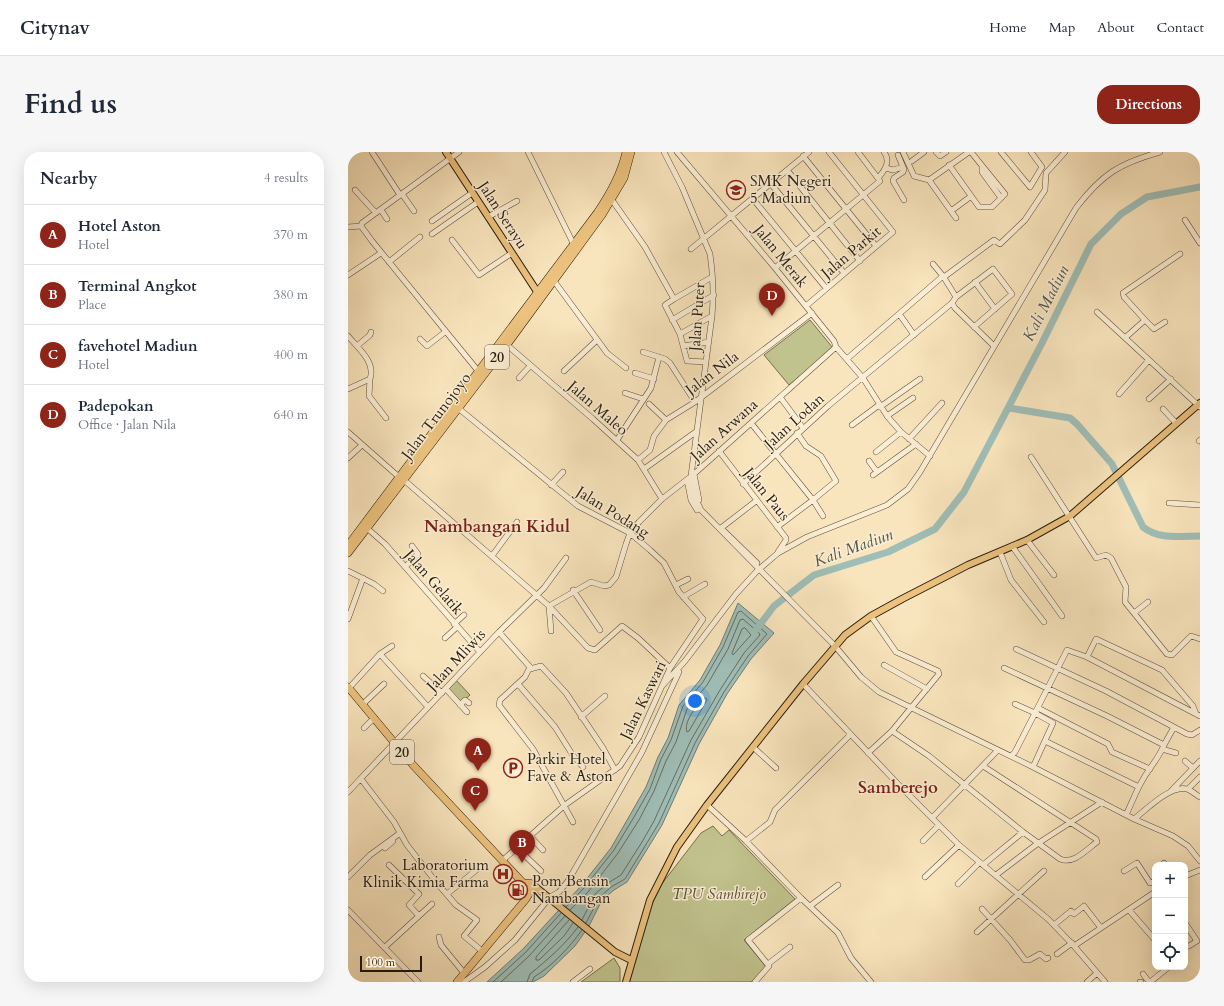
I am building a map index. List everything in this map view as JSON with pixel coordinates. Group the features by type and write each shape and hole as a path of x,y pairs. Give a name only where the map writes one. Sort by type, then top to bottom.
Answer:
{"highway":[{"name":"Jalan Trunojoyo","path":"348,546 458,408 554,281 574,245 612,190 622,167 626,152"},
{"name":"Jalan Trunojoyo","path":"348,553 368,529 401,479 538,293 558,272 612,200 624,178 631,152"},
{"name":"20","path":"349,687 394,743 529,887"},
{"path":"457,982 522,904 529,887"}],"main road":[{"name":"Jalan Serayu","path":"446,152 538,293"},
{"path":"626,982 631,960 650,900 677,847 707,805 803,684 845,635 871,616 968,565 1027,540 1070,516 1128,467 1176,423 1199,405"},
{"path":"529,887 551,899 615,952 631,960"}],"street":[{"path":"372,152 401,195 414,211"},
{"path":"348,227 361,226 459,152"},
{"path":"528,152 574,245"},
{"name":"Jalan Puter","path":"664,152 682,188 710,254 714,295 702,396 690,477"},
{"name":"Jalan Merak","path":"677,152 834,340 836,347 848,358 863,378 887,416 901,432 930,456"},
{"path":"691,249 809,152"},
{"path":"829,152 863,194"},
{"path":"858,152 879,179"},
{"path":"775,268 879,179 886,168 888,158 884,152"},
{"path":"912,161 924,152"},
{"path":"936,152 940,156 946,152"},
{"path":"929,180 949,165 970,152 1005,195 992,207 979,207 970,197 949,165"},
{"path":"1001,152 1030,187 1042,168 1031,152"},
{"path":"848,358 943,277 994,240 1000,244 1025,220 1045,190 1046,174 1065,152"},
{"path":"464,982 485,967 515,940 568,881 630,773 650,734 673,681 685,661 719,615 759,571 778,553 807,537 875,511 896,499 908,488 930,456 1063,228 1088,192 1118,168 1133,160 1160,152"},
{"path":"901,154 903,172 894,178 893,181 904,200"},
{"path":"901,154 914,176 929,180 956,218"},
{"path":"803,156 876,246"},
{"path":"886,168 893,170 903,167"},
{"path":"787,170 860,261"},
{"path":"771,184 844,273"},
{"path":"355,190 387,219"},
{"path":"432,221 472,193"},
{"name":"Jalan Parkit","path":"806,306 893,233 893,230 863,194"},
{"path":"952,211 970,197"},
{"path":"753,199 826,288"},
{"path":"612,200 645,247 674,299"},
{"path":"488,217 517,201"},
{"path":"432,234 478,202"},
{"path":"1185,220 1200,243"},
{"path":"361,226 381,253 479,372"},
{"path":"389,262 420,237"},
{"path":"452,240 479,275 512,253"},
{"path":"348,275 381,253"},
{"path":"1165,322 1154,329 1124,297 1123,294 1180,254"},
{"path":"933,264 956,298"},
{"name":"Jalan Lodan","path":"743,484 797,433 975,282 993,269 1012,294 995,309"},
{"path":"706,362 688,362 680,334 665,304 712,277"},
{"path":"554,281 597,340 608,353 626,368"},
{"path":"974,327 995,309 975,282"},
{"path":"672,320 714,295"},
{"path":"952,303 961,315 994,346"},
{"path":"1097,312 1199,405"},
{"name":"Jalan Nila","path":"638,460 650,450 654,436 666,420 695,402 812,314"},
{"path":"900,315 914,335"},
{"path":"680,334 712,316"},
{"path":"1126,337 1146,320"},
{"path":"357,346 370,335 371,332"},
{"path":"420,339 427,346 445,332"},
{"path":"348,336 370,363 371,372 369,396 386,418"},
{"path":"564,371 597,340"},
{"path":"683,346 709,342"},
{"name":"Jalan Maleo","path":"507,344 530,366 638,460 662,499"},
{"name":"Jalan Arwana","path":"630,533 662,499 690,477 836,347"},
{"path":"643,352 660,357 670,363 695,402"},
{"path":"616,440 651,388 660,357"},
{"path":"1119,394 1149,360"},
{"path":"519,378 530,366"},
{"path":"635,373 654,379"},
{"path":"348,389 370,379"},
{"path":"852,425 920,379"},
{"path":"1149,399 1171,379"},
{"path":"625,393 643,399"},
{"path":"780,397 803,428"},
{"path":"887,416 913,398"},
{"path":"909,439 942,403"},
{"path":"649,404 666,420"},
{"name":"Jalan Podang","path":"458,408 578,506 630,533 664,563 683,597 703,619"},
{"path":"1163,409 1176,423"},
{"path":"751,422 813,500 823,516"},
{"path":"644,469 697,431"},
{"path":"348,432 549,606 592,650 595,650 618,630 638,638 670,668"},
{"path":"876,452 901,432"},
{"path":"777,527 813,500 836,480 822,456 806,446 797,433"},
{"path":"869,461 875,474 916,444"},
{"path":"348,458 362,445"},
{"name":"Jalan Paus","path":"719,451 786,540 778,553"},
{"path":"1031,456 1096,558 1106,555 1111,558 1126,587 1125,602 1169,655 1191,636 1200,639"},
{"path":"551,485 563,472"},
{"path":"690,477 701,504 710,517 755,565 706,521 694,505 690,477"},
{"path":"690,477 694,495 701,510 759,571 835,646 867,683 879,692 1181,841 1188,846 1200,861"},
{"path":"721,528 756,501"},
{"path":"1169,503 1200,505"},
{"path":"492,556 517,522"},
{"name":"Jalan Gelatik","path":"368,529 385,544 480,652"},
{"path":"549,606 573,590 590,582 604,586 609,585 616,577 630,533"},
{"path":"1027,540 1054,576"},
{"path":"405,567 418,553 412,546"},
{"path":"1012,546 1062,616"},
{"path":"1000,552 1011,580 1044,622"},
{"name":"Jalan Mliwis","path":"348,792 498,632 544,588 566,558"},
{"path":"348,571 363,578 383,591"},
{"path":"348,619 363,578"},
{"path":"676,585 688,578"},
{"path":"683,597 705,584"},
{"path":"573,590 600,630"},
{"path":"1134,613 1148,602"},
{"path":"549,606 551,631"},
{"path":"445,638 464,615"},
{"path":"868,753 892,731 912,708 939,672 896,652 871,616"},
{"name":"Jalan Kaswari","path":"503,860 565,805 615,770 636,742 670,668 703,619"},
{"path":"498,632 529,664 530,669"},
{"path":"1087,657 1096,639 1148,662 1162,670 1193,706 1198,715"},
{"path":"349,687 380,654 392,646"},
{"path":"1016,649 1106,691 1192,735 1200,730"},
{"path":"1010,756 1015,752 1056,668 1067,650 1087,657 1198,715"},
{"path":"380,654 428,707"},
{"path":"662,686 685,661"},
{"path":"884,665 927,689"},
{"path":"573,822 533,749 499,706 500,700 518,684 530,669 540,666 566,693 606,752 615,770"},
{"path":"1004,668 1104,714 1176,753"},
{"path":"423,676 444,691 466,712"},
{"path":"363,704 384,684"},
{"path":"518,684 555,727 572,754 583,767"},
{"path":"803,684 850,735 959,845 1054,925 1073,944 1105,982"},
{"path":"581,717 605,696"},
{"path":"460,705 465,700 469,703"},
{"path":"1015,704 1036,710 1108,744 1112,752 1150,769"},
{"path":"1033,767 1053,723 1036,710"},
{"path":"364,728 374,718"},
{"path":"1126,815 1139,788 1150,769 1157,761 1174,727"},
{"path":"892,731 965,784 1037,844 1066,862 1072,860 1097,842 1096,839 1069,823 983,766"},
{"path":"746,841 770,822 775,810 850,735"},
{"path":"1045,741 1139,788"},
{"path":"753,747 776,768"},
{"path":"932,818 998,750"},
{"path":"1185,761 1193,768"},
{"path":"1134,819 1169,793 1200,761"},
{"path":"1188,789 1200,777"},
{"path":"361,779 386,810 412,852 456,905 477,920 464,936 482,951"},
{"path":"1169,793 1178,789 1188,789 1200,797"},
{"path":"996,875 1037,844 1102,802"},
{"path":"707,805 746,841 801,898 838,933 851,958 871,982"},
{"path":"923,841 939,825"},
{"path":"958,884 1022,832"},
{"path":"348,877 370,855 400,833"},
{"path":"530,836 543,850"},
{"path":"385,848 393,841 392,839"},
{"path":"925,877 959,845"},
{"path":"517,848 541,871"},
{"path":"1124,871 1138,863 1150,883 1152,882"},
{"path":"389,865 419,894 409,905 419,916"},
{"path":"447,894 480,867"},
{"path":"1188,875 1200,870"},
{"path":"978,932 1044,871"},
{"path":"810,906 838,885"},
{"path":"1057,954 1102,928 1152,894"},
{"path":"768,964 748,940 801,898"},
{"path":"385,947 432,904"},
{"path":"1054,925 1070,911 1074,914 1084,906 1102,928"},
{"path":"982,909 1025,960 1029,960 1040,954 1046,959 1048,958"},
{"path":"348,910 418,982"},
{"path":"1129,910 1152,937"},
{"path":"1188,928 1197,941 1189,946"},
{"path":"439,937 441,945 464,973"},
{"path":"755,982 767,971 768,964 790,947"},
{"path":"573,982 590,968"},
{"path":"1143,974 1150,982 1165,970"},
{"path":"1087,982 1097,972"}],"green space":[{"path":"810,320 833,348 789,385 764,355"},
{"path":"455,679 470,695 460,704 446,689"},
{"name":"TPU Sambirejo","path":"713,826 722,836 729,830 795,899 744,940 767,968 751,982 629,982 649,911 661,885 701,833"},
{"path":"614,958 620,968 620,982 581,982"}],"water":[{"path":"738,603 774,633 751,659 727,694 699,744 662,825 627,882 602,900 589,926 575,946 544,976 533,982 487,982 523,949 581,886 611,848 646,787 658,757 668,738 679,705 700,680 720,645"}],"waterway":[{"name":"Kali Madiun","path":"756,630 774,606 814,575 888,552 935,529 964,492 1042,343 1091,244 1121,214 1147,197 1200,187"},
{"path":"1009,408 1070,418 1112,464 1143,527 1163,536 1200,536"}],"place":[{"name":"SMK Negeri 5 Madiun","path":"736,190"},
{"name":"Padepokan","path":"772,316"},
{"name":"Parkir Hotel Fave & Aston","path":"513,768"},
{"name":"Hotel Aston","path":"478,771"},
{"name":"favehotel Madiun","path":"475,811"},
{"name":"Terminal Angkot","path":"522,863"},
{"name":"Laboratorium Klinik Kimia Farma","path":"503,874"},
{"name":"Pom Bensin Nambangan","path":"518,890"}],"district":[{"name":"Nambangan Kidul","path":"497,526"},
{"name":"Samberejo","path":"898,787"}]}
